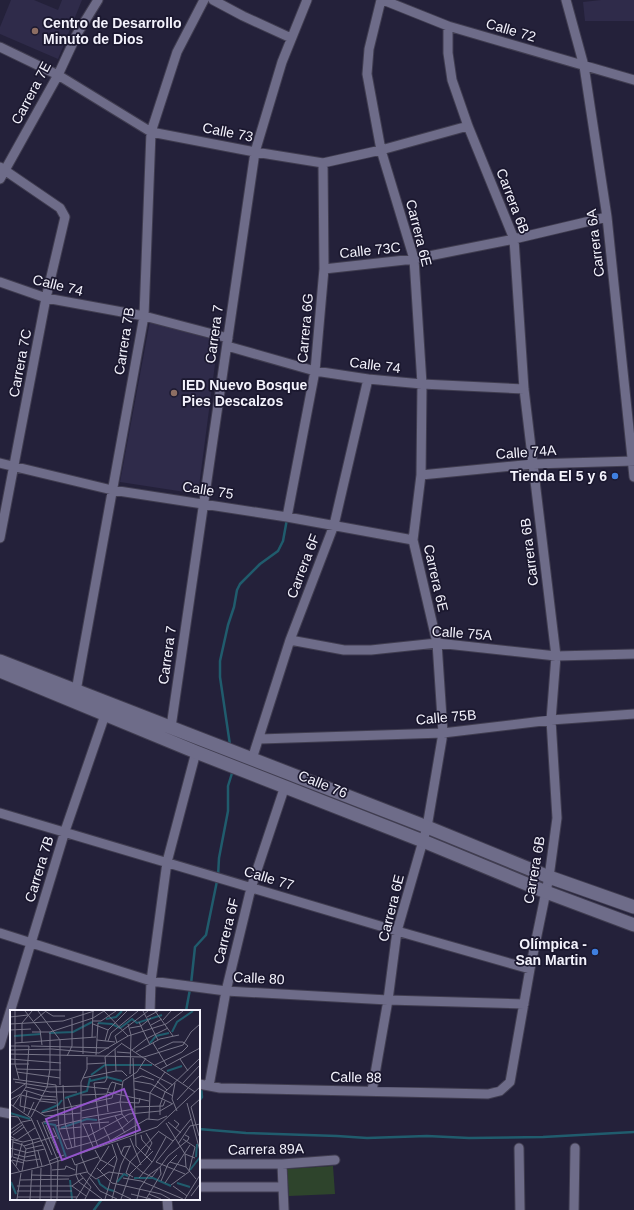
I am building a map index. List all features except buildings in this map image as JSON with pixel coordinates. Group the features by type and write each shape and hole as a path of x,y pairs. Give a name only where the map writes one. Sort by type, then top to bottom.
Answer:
{"street":[{"name":"Carrera 7E","path":"0,179 3,168 58,75 77,34 98,0"},
{"name":"Carrera 7B","path":"76,691 144,316 151,132 176,52 204,0"},
{"path":"213,0 243,16 291,38"},
{"name":"Carrera 7","path":"171,727 255,152 282,62 307,0"},
{"name":"Calle 72","path":"382,0 448,26 634,80"},
{"name":"Carrera 6E","path":"372,1091 388,1000 397,931 427,827 443,733 437,643 413,540 421,475 422,384 414,260 381,150 367,74 369,49 382,0"},
{"name":"Carrera 6A","path":"566,0 584,66 607,217 634,477"},
{"name":"Carrera 6B","path":"448,26 448,53 452,80 468,126 514,239 524,389 556,656 551,720 557,818 549,876 530,969 510,1082"},
{"name":"Calle 73","path":"0,48 58,75 151,132 255,152 323,163 381,150 468,126"},
{"name":"Carrera 6G","path":"287,517 315,371 324,269 323,163"},
{"name":"Carrera 7C","path":"0,538 46,298 65,217 60,208 3,168"},
{"name":"Calle 73C","path":"324,269 414,260 514,239 607,217"},
{"name":"Calle 74","path":"0,282 46,298 144,316 315,371 368,379 422,384 524,389"},
{"name":"Carrera 6F","path":"252,759 260,739 290,640 334,525 368,379"},
{"name":"Calle 74A","path":"421,475 533,464 633,461"},
{"name":"Calle 75","path":"0,462 112,490 287,517 413,540"},
{"name":"Calle 75A","path":"290,640 344,650 372,650 437,643 556,656 634,654"},
{"name":"Calle 76","path":"0,661 76,691 108,709 196,752 423,841 546,892 634,925"},
{"name":"Calle 76","path":"0,671 108,709 171,727 549,876 634,906"},
{"name":"Carrera 7B","path":"12,1010 65,831 108,709"},
{"name":"Calle 75B","path":"260,739 443,733 551,720 634,714"},
{"path":"150,1010 151,980 166,862 196,752"},
{"name":"Carrera 6F","path":"210,1086 226,991 251,888 285,786"},
{"name":"Calle 77","path":"0,813 530,969"},
{"path":"620,902 634,894"},
{"name":"Calle 80","path":"0,933 151,980 226,991 388,1000 524,1004"},
{"name":"Carrera 7B","path":"3,1040 10,1016"},
{"name":"Calle 88","path":"200,1084 220,1088 488,1094 500,1091 510,1082"},
{"path":"0,1112 10,1114"},
{"path":"518,1148 520,1210"},
{"path":"574,1210 575,1148"},
{"name":"Carrera 89A","path":"200,1164 282,1164 334,1160"},
{"path":"282,1164 284,1210"},
{"path":"200,1187 283,1187"},
{"path":"48,1210 52,1200"},
{"path":"167,1200 168,1210"}],"shaded area":[{"name":"Centro de Desarrollo Minuto de Dios","path":"11,0 34,0 58,10 62,0 82,0 58,59 0,34 0,27"},
{"path":"601,0 634,0 634,21 585,21 583,2"},
{"name":"IED Nuevo Bosque Pies Descalzos","path":"150,321 218,341 198,494 120,482"}],"green space":[{"path":"333,1166 335,1194 289,1196 287,1169"}],"waterway":[{"path":"230,745 220,677 220,661 228,625 240,584 260,564 278,551 283,541 287,519"},
{"path":"218,876 219,858 228,811 228,786 233,770"},
{"path":"191,984 195,947 206,935 217,881"},
{"path":"186,1010 190,989"},
{"path":"200,1100 202,1097 201,1086"},
{"path":"200,1129 246,1133 367,1138 427,1136 469,1138 543,1137 634,1132"},
{"path":"94,1210 101,1200"}],"place":[{"name":"Centro de Desarrollo Minuto de Dios","path":"35,31"},
{"name":"IED Nuevo Bosque Pies Descalzos","path":"174,393"},
{"name":"Tienda El 5 y 6","path":"615,476"},
{"name":"Olímpica - San Martin","path":"595,952"}]}
